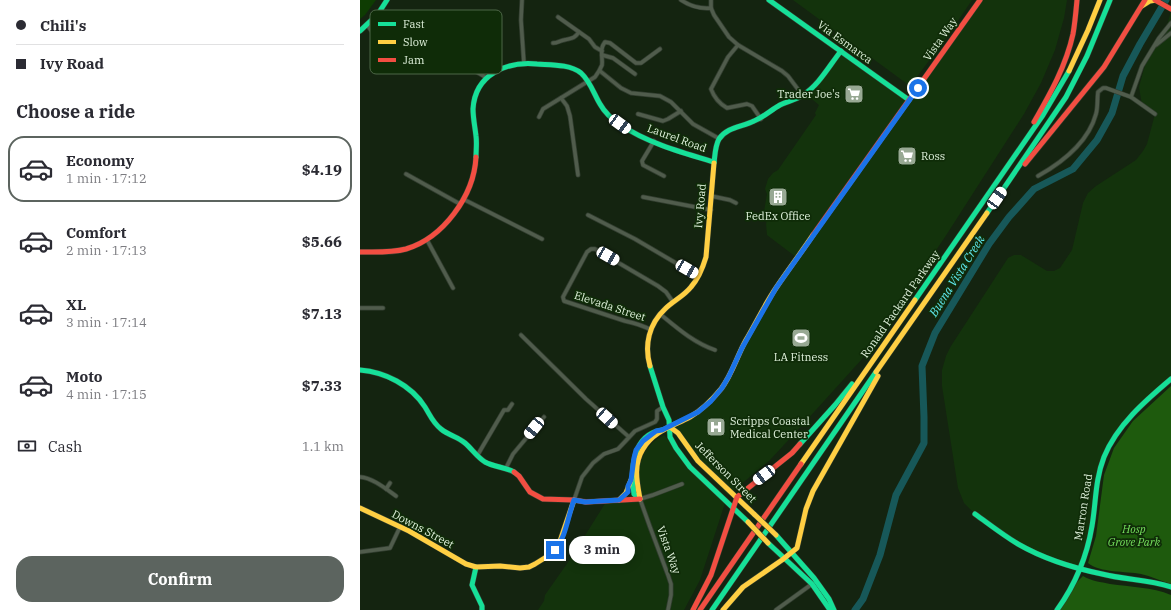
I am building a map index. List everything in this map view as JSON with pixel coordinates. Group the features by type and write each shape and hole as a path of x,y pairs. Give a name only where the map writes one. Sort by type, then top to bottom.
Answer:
{"main road":[{"path":"381,10 387,0"},
{"name":"Via Esmarca","path":"769,0 909,100"},
{"name":"Vista Way","path":"640,499 634,494 631,480 636,450 643,441 656,431 670,427 704,408 722,388 742,348 776,288 980,0"},
{"path":"1015,155 1054,87 1063,66 1074,32 1077,0"},
{"name":"Ronald Packard Parkway","path":"700,610 1053,99 1082,46 1100,0"},
{"name":"Ronald Packard Parkway","path":"712,610 1067,96 1089,52 1110,0"},
{"path":"1006,186 1104,67 1145,0"},
{"path":"1141,7 1146,3 1156,0 1170,9"},
{"path":"360,31 370,22"},
{"path":"718,138 725,132 753,123 781,105 803,96 814,85 840,51"},
{"name":"Laurel Road","path":"502,68 517,64 534,63 568,67 580,72 588,81 604,109 612,118 627,129 667,147 714,162"},
{"name":"Laurel Road","path":"360,252 391,252 405,249 427,240 445,225 463,199 471,180 476,161 477,137 473,109 474,99 479,88 492,74"},
{"name":"Ivy Road","path":"670,427 648,358 647,348 651,330 660,314 688,291 703,267 706,257 714,162 718,138"},
{"path":"723,610 743,587 784,559 796,548 806,509 818,480 902,336"},
{"path":"693,610 711,575 737,497 797,447 835,405 888,339"},
{"path":"360,370 367,370 382,374 395,380 410,390 423,404 431,420 438,428 459,438 484,461 497,467 506,468 513,471 518,475 529,492 537,497 545,500 574,500 585,502 640,499"},
{"name":"Marron Road","path":"1057,610 1072,586 1089,539 1098,472 1107,451 1124,424 1137,409 1171,379"},
{"name":"Jefferson Street","path":"670,427 678,433 698,460 776,535 804,565 834,606 834,610"},
{"name":"Jefferson Street","path":"670,427 670,437 684,460 784,559 812,584 830,610"},
{"name":"Vista Way","path":"640,499 636,471 640,453 650,440 662,430"},
{"path":"619,500 628,492 628,486 631,480"},
{"path":"482,610 482,606 472,585 476,567 500,566 523,568 532,566 543,559 555,550 559,544 574,500"},
{"name":"Downs Street","path":"360,508 400,527 466,564 476,567"},
{"path":"975,514 1017,543 1031,551 1051,559 1114,577 1147,581 1171,587"}],"street":[{"path":"522,0 521,28 524,64"},
{"path":"681,0 685,3 703,8 711,8"},
{"path":"711,0 711,8 714,15 729,36 738,45 782,71 788,76 803,96"},
{"path":"558,17 590,39 595,47 602,53 613,58 635,74"},
{"path":"1156,46 1159,38 1171,23"},
{"path":"367,25 370,29"},
{"path":"553,43 571,39 579,32"},
{"path":"1132,96 1142,66 1156,46 1171,32"},
{"path":"539,117 543,109 595,77 600,71 602,64 602,46 605,42 610,43 636,63 641,63 660,49"},
{"path":"738,45 728,57 711,89 722,106 727,108 747,104 752,106 761,119"},
{"path":"600,71 621,88 631,93 660,96 671,102 694,124 718,138"},
{"path":"480,74 487,78"},
{"path":"1038,176 1067,158 1086,136 1092,126 1096,113 1098,92 1102,88 1111,89 1132,96 1155,114"},
{"path":"561,98 567,106 570,116 578,175"},
{"path":"638,114 663,121 681,111"},
{"path":"654,141 642,161 643,165 664,176"},
{"path":"406,174 460,204"},
{"path":"712,196 736,203"},
{"path":"643,197 711,210"},
{"path":"463,199 542,239"},
{"path":"588,214 635,239 698,276"},
{"path":"427,240 453,288"},
{"name":"Elevada Street","path":"651,330 643,326 564,301 563,297 587,252 590,249 595,249 658,286 666,292 673,302"},
{"path":"360,308 384,308"},
{"path":"660,314 689,338 707,348 715,350"},
{"path":"521,335 586,399 629,437"},
{"path":"477,456 504,410 508,410 512,404"},
{"path":"574,500 580,481 588,469 604,454 618,449 638,429 655,422 657,418 657,411 663,407"},
{"path":"506,468 513,454 544,417"},
{"path":"360,477 372,480 396,496"},
{"path":"386,489 390,483"},
{"path":"640,499 682,484"},
{"name":"Vista Way","path":"640,499 671,584 671,595 668,610"},
{"path":"360,552 390,548 400,527"},
{"path":"776,610 812,584"}],"shaded area":[{"path":"360,0 376,0 365,15 360,19"},
{"path":"793,0 972,0 949,34 910,86"},
{"path":"980,0 1067,0 1064,18 1055,50 1041,83 1024,114 945,237 862,359 769,461 728,495 695,462 671,423 683,419 698,411 734,374 755,321"},
{"path":"1171,11 1171,379 1132,414 1102,462 1092,524 1079,567 1034,551 1017,543 972,511 964,503 958,488 942,386 942,370 951,346 1008,258 1014,255 1021,255 1047,271 1054,271 1060,268 1072,250 1083,203 1088,193 1096,186 1136,160 1143,151 1147,144 1155,114 1142,105 1139,87 1145,65 1167,25"},
{"path":"841,52 908,100 796,257 767,235 767,220 763,217 767,194 765,189 768,179 778,170 816,115 815,113 819,105 806,94"},
{"path":"664,435 699,478 725,503 700,580 684,610 538,610 544,601 545,595 571,558 606,502 639,500 637,473 644,453 653,442"}],"green space":[{"name":"Hosp Grove Park","path":"1171,386 1171,584 1141,574 1099,569 1088,563 1096,536 1104,475 1114,448 1133,421"},
{"path":"1083,576 1110,584 1164,592 1171,595 1171,610 1059,610 1075,584"}],"waterway":[{"name":"Buena Vista Creek","path":"855,610 863,599 880,555 896,495 924,443 922,366 935,333 989,244 1009,217 1034,189 1073,169 1097,140 1112,113 1123,76 1166,0"}],"traffic: fast":[{"path":"381,10 387,0"},
{"path":"769,0 909,100"},
{"path":"987,213 1066,97 1087,56 1110,0"},
{"path":"360,31 370,22"},
{"path":"714,163 715,151 722,135 730,130 758,119 780,105 798,98 809,91 819,81 841,51"},
{"path":"502,69 526,64 560,66 576,70 587,80 604,110 618,123 654,142 714,162"},
{"path":"915,300 1043,115 1069,71"},
{"path":"476,157 473,109 475,97 480,87 492,74"},
{"path":"650,366 663,407 669,420 670,437 676,448 690,467 748,522"},
{"path":"360,370 369,371 388,377 405,386 419,399 438,427 468,445 479,458 485,462 514,472"},
{"path":"712,610 876,372"},
{"path":"1057,610 1075,580 1087,548 1092,526 1099,474 1104,457 1116,434 1124,424 1151,396 1171,379"},
{"path":"800,444 852,384"},
{"path":"640,499 634,494 632,475 635,455 644,439 652,433 662,430"},
{"path":"975,514 1018,544 1048,559 1091,572 1154,582 1171,587"},
{"path":"776,535 814,578 829,599 834,610"},
{"path":"768,543 812,584 830,610"},
{"path":"476,567 472,585 482,606 482,610"}],"traffic: slow":[{"path":"1069,71 1100,0"},
{"path":"1142,6 1150,1 1156,0"},
{"path":"650,366 648,358 648,343 649,335 655,321 671,303 685,293 694,284 706,257 714,163"},
{"path":"876,372 987,213"},
{"path":"640,499 637,480 637,467 643,449 658,433 699,411 721,389 768,300 813,235"},
{"path":"801,464 915,300"},
{"path":"723,610 743,587 797,548 806,509 813,491 878,376"},
{"path":"670,427 678,433 698,461 755,515"},
{"path":"619,500 626,493 631,480"},
{"path":"360,508 409,531 466,564 476,567 500,566 520,568 529,567 535,564 551,554 559,544 574,500"},
{"path":"755,515 776,535"},
{"path":"748,522 768,543"}],"traffic: jam":[{"path":"813,235 980,0"},
{"path":"1034,122 1062,69 1073,34 1077,0"},
{"path":"1025,164 1104,67 1145,0"},
{"path":"1155,0 1171,9"},
{"path":"360,252 389,252 406,249 420,243 432,235 454,214 463,200 474,172 476,157"},
{"path":"693,610 711,575 737,497 792,453 800,444"},
{"path":"700,610 801,464"},
{"path":"514,472 519,476 530,492 543,499 586,502 640,499"}],"place":[{"name":"Trader Joe's","path":"854,94"},
{"name":"Ross","path":"907,156"},
{"name":"FedEx Office","path":"778,197"},
{"name":"LA Fitness","path":"801,338"},
{"name":"Scripps Coastal Medical Center","path":"716,427"}],"route":[{"path":"555,550 562,538 574,500 585,502 619,500 625,496 628,492 628,486 631,480 636,450 643,441 656,431 662,430 704,408 722,388 742,348 776,288 918,88"}]}
